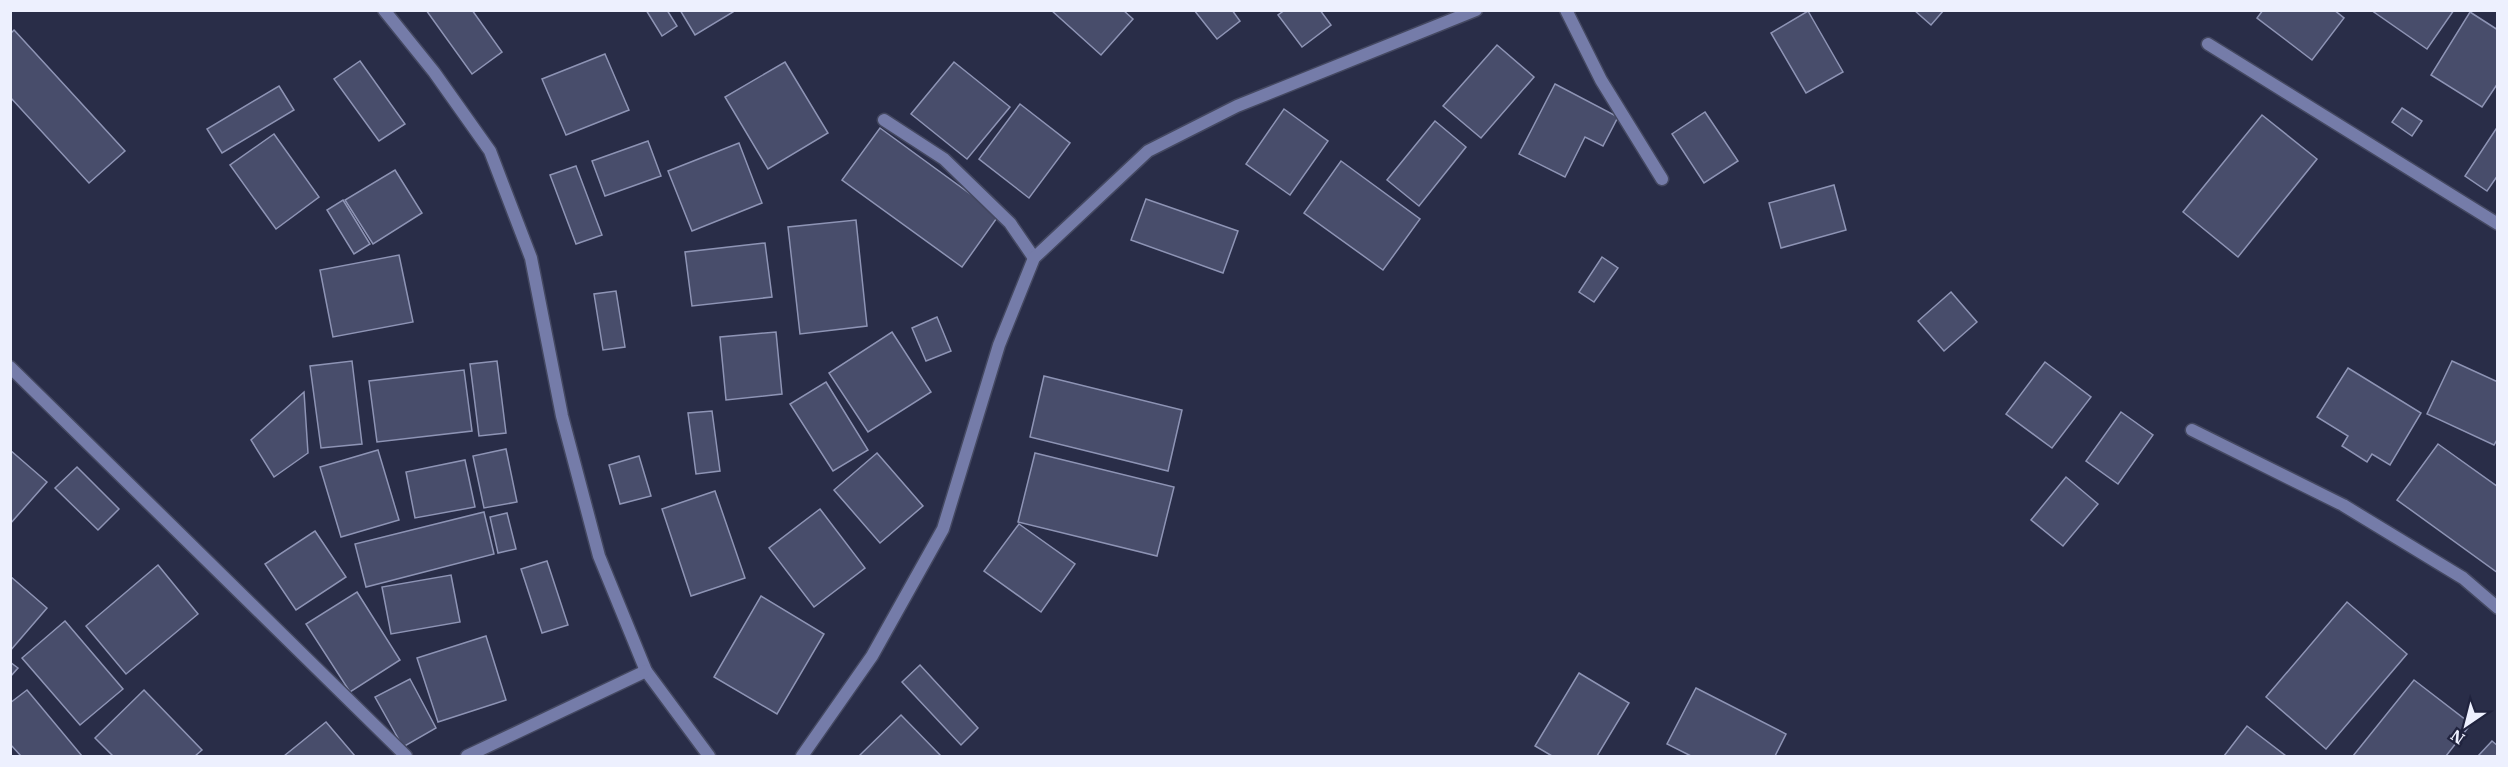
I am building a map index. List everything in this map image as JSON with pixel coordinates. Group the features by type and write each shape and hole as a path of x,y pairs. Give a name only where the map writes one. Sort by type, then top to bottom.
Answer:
{"street":[{"path":"384,10 434,72 490,151 531,258 562,416 599,556 646,672 709,756"},
{"path":"802,756 872,656 943,530 999,345 1034,258 1148,151 1237,106 1476,10"},
{"path":"1566,10 1601,80 1662,178"},
{"path":"2208,44 2498,224"},
{"path":"884,120 944,159 1010,224 1034,258"},
{"path":"10,367 406,756"},
{"path":"2192,430 2343,506 2463,578 2498,608"},
{"path":"467,756 646,672"}],"building":[{"path":"426,10 472,10 502,52 472,74"},
{"path":"646,10 667,10 677,26 662,36"},
{"path":"680,10 732,10 733,12 695,35"},
{"path":"1051,10 1123,10 1133,19 1101,55"},
{"path":"1194,10 1232,10 1240,21 1217,39"},
{"path":"1285,10 1320,10 1331,25 1302,47 1278,15"},
{"path":"1914,10 1944,10 1931,25"},
{"path":"2263,10 2334,10 2344,18 2312,60 2257,18"},
{"path":"2371,10 2454,10 2427,49"},
{"path":"1808,11 1843,72 1806,93 1771,33"},
{"path":"2470,12 2498,30 2498,83 2482,107 2431,75"},
{"path":"14,30 125,151 89,183 10,97 10,34"},
{"path":"1497,45 1534,77 1481,138 1443,106"},
{"path":"605,54 629,110 566,135 542,79"},
{"path":"360,61 405,124 379,141 334,79"},
{"path":"785,62 828,133 768,169 725,97"},
{"path":"954,62 1010,107 967,159 911,114"},
{"path":"1555,84 1618,117 1603,146 1585,137 1565,177 1519,154"},
{"path":"279,86 294,110 222,153 207,129"},
{"path":"1020,104 1070,143 1029,198 979,159"},
{"path":"2402,108 2422,121 2412,136 2392,122"},
{"path":"1284,109 1328,141 1290,195 1246,164"},
{"path":"1705,112 1738,161 1704,183 1672,134"},
{"path":"2262,115 2317,159 2238,257 2183,212"},
{"path":"1435,121 1466,147 1419,206 1387,180"},
{"path":"2498,126 2498,175 2487,191 2465,176"},
{"path":"880,128 999,215 962,267 842,180"},
{"path":"274,134 319,197 276,229 230,165"},
{"path":"648,141 661,176 605,196 592,161"},
{"path":"739,143 762,203 692,231 668,171"},
{"path":"1341,161 1420,219 1383,270 1304,213"},
{"path":"576,166 602,235 576,244 550,175"},
{"path":"395,170 422,213 373,244 345,200"},
{"path":"1834,185 1846,230 1781,248 1769,203"},
{"path":"1146,199 1238,231 1223,273 1131,240"},
{"path":"343,200 370,244 354,254 327,210"},
{"path":"856,220 867,326 800,334 788,227"},
{"path":"765,243 772,297 692,306 685,252"},
{"path":"399,255 413,322 333,337 320,270"},
{"path":"1602,257 1618,268 1594,302 1579,292"},
{"path":"616,291 625,347 603,350 594,294"},
{"path":"1951,292 1977,322 1944,351 1918,321"},
{"path":"937,317 951,351 926,361 912,328"},
{"path":"776,332 782,394 726,400 720,337"},
{"path":"892,332 931,392 868,432 829,373"},
{"path":"352,361 362,444 321,448 310,366"},
{"path":"497,361 506,433 479,436 470,364"},
{"path":"2452,361 2498,382 2498,438 2494,445 2427,414"},
{"path":"2045,362 2091,397 2052,448 2006,414"},
{"path":"2348,368 2421,413 2390,465 2372,454 2367,462 2342,446 2348,436 2317,417"},
{"path":"464,370 472,431 377,442 369,381"},
{"path":"1044,376 1182,410 1168,471 1030,437"},
{"path":"826,382 868,450 833,471 790,404"},
{"path":"304,392 308,453 274,477 251,440"},
{"path":"712,411 720,471 696,474 688,413"},
{"path":"2121,412 2153,435 2118,484 2086,461"},
{"path":"2438,444 2498,487 2498,573 2397,500"},
{"path":"506,449 517,502 484,508 473,456"},
{"path":"10,450 47,482 10,524"},
{"path":"378,450 399,520 341,537 320,467"},
{"path":"877,453 923,506 880,543 834,490"},
{"path":"1035,453 1174,487 1157,556 1018,522"},
{"path":"639,456 651,496 620,504 609,465"},
{"path":"465,460 475,507 415,518 406,472"},
{"path":"77,467 119,509 98,530 55,488"},
{"path":"2066,477 2098,504 2063,546 2031,520"},
{"path":"715,491 745,578 691,596 662,509"},
{"path":"820,509 865,568 814,607 769,548"},
{"path":"484,512 494,554 366,587 355,544"},
{"path":"507,513 516,549 498,553 490,517"},
{"path":"1019,524 1075,564 1041,612 984,571"},
{"path":"315,531 346,577 296,610 265,564"},
{"path":"547,561 568,625 542,633 521,569"},
{"path":"158,565 198,614 126,674 86,626"},
{"path":"451,575 460,622 391,634 382,587"},
{"path":"10,576 47,608 10,651"},
{"path":"357,592 400,660 350,692 306,624"},
{"path":"761,596 824,634 777,714 714,677"},
{"path":"2347,602 2407,654 2326,749 2266,697"},
{"path":"65,621 123,689 80,725 22,658"},
{"path":"486,636 506,700 438,722 417,658"},
{"path":"10,662 18,668 10,677"},
{"path":"920,665 978,728 961,745 902,682"},
{"path":"1579,673 1629,703 1597,756 1552,756 1535,746"},
{"path":"410,679 436,728 403,747 375,697"},
{"path":"2414,680 2471,724 2446,756 2353,756"},
{"path":"1696,688 1786,734 1775,756 1691,756 1667,744"},
{"path":"27,690 82,756 21,756 10,744 10,703"},
{"path":"144,690 202,750 195,756 113,756 95,738"},
{"path":"901,715 941,756 859,756"},
{"path":"326,722 355,756 284,756"},
{"path":"2247,726 2286,756 2224,756"},
{"path":"2492,741 2498,746 2498,756 2478,756"}]}
